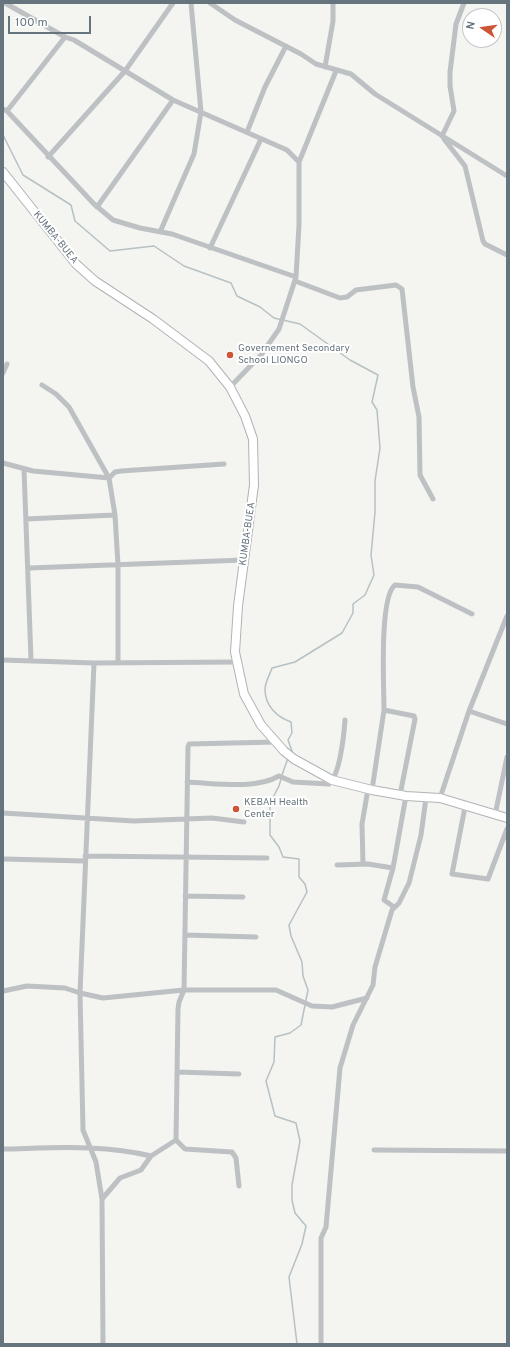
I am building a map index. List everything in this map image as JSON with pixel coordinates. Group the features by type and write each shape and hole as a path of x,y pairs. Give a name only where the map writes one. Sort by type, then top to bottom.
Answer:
{"highway":[{"name":"KUMBA-BUEA","path":"3,172 76,264 95,281 153,319 205,357 230,387 247,421 253,439 254,496 237,612 235,647 240,678 246,699 258,721 276,742 294,759 332,780 370,790 426,798 440,798 465,807 507,818"}],"street":[{"path":"5,3 65,38 74,40 173,100 287,150 299,162"},
{"path":"48,156 125,71 173,3"},
{"path":"160,232 194,154 201,112 191,3"},
{"path":"210,3 236,20 325,67 351,74 375,94 507,176"},
{"path":"325,67 334,13 333,3"},
{"path":"442,136 453,116 454,111 450,86 450,72 456,24 464,3"},
{"path":"65,38 5,110 97,207 118,222 172,234 295,279 340,298 347,297 356,290 396,285 402,289 413,382 419,417 420,475 433,499"},
{"path":"247,132 264,87 286,46"},
{"path":"230,387 261,355 277,334 295,279 299,225 299,162 336,71"},
{"path":"97,207 173,100"},
{"path":"442,136 465,166 483,241 485,244 507,255"},
{"path":"210,248 262,139"},
{"path":"3,373 7,364"},
{"path":"42,385 56,394 69,407 109,478 115,516 118,565 118,662"},
{"path":"3,463 24,469 109,478"},
{"path":"109,478 115,472 121,471 224,464"},
{"path":"24,469 29,568 31,660"},
{"path":"26,519 115,516"},
{"path":"29,568 118,565 151,562 244,560"},
{"path":"363,864 362,824 370,790 384,710 384,628 392,587 395,585 418,587 472,614"},
{"path":"440,798 469,711 507,616"},
{"path":"3,660 94,663 237,662"},
{"path":"94,663 80,993 83,1130 96,1162 102,1199 103,1344"},
{"path":"384,710 415,717 393,868 384,900 394,907"},
{"path":"469,711 507,724"},
{"path":"187,782 258,784 270,781 279,776 293,782 329,784 332,780 343,742 345,720"},
{"path":"239,1186 236,1158 232,1152 184,1148 176,1140 179,1002 184,990 185,859 189,744 276,742"},
{"path":"495,815 507,757"},
{"path":"321,1344 321,1238 326,1227 337,1112 338,1073 352,1029 373,985 376,962 394,907 399,903 409,883 421,835 426,798"},
{"path":"465,807 452,874 488,879 507,829"},
{"path":"3,813 134,822 212,818 244,822"},
{"path":"3,859 267,858"},
{"path":"337,865 363,864 393,868"},
{"path":"185,896 243,896"},
{"path":"185,936 256,937"},
{"path":"3,991 27,986 65,988 103,998 184,990 276,990 312,1006 332,1008 367,998"},
{"path":"178,1072 239,1074"},
{"path":"102,1199 114,1183 120,1178 144,1168 151,1156 176,1140"},
{"path":"3,1149 90,1148 137,1152 151,1156"},
{"path":"374,1150 507,1151"}],"waterway":[{"path":"3,135 23,175 71,205 75,221 110,251 154,246 184,266 231,283 237,296 260,307 274,318 300,324 350,360 378,375 372,402 377,410 380,448 375,481 375,512 371,555 374,575 365,595 353,604 353,613 342,633 295,662 272,668 265,689 267,701 277,714 291,722 292,733 288,740 292,751 291,753"},
{"path":"282,775 288,758"},
{"path":"281,779 270,803 270,835 279,847 283,857 299,859 299,877 305,884 307,892 289,925 291,936 302,962 303,976 308,990 301,1025 290,1033 275,1037 274,1062 266,1081 275,1116 296,1123 300,1141 292,1185 292,1200 295,1213 306,1226 302,1244 289,1277 297,1344"}],"place":[{"name":"Governement Secondary School LIONGO","path":"230,355"},
{"name":"KEBAH Health Center","path":"236,809"}]}
